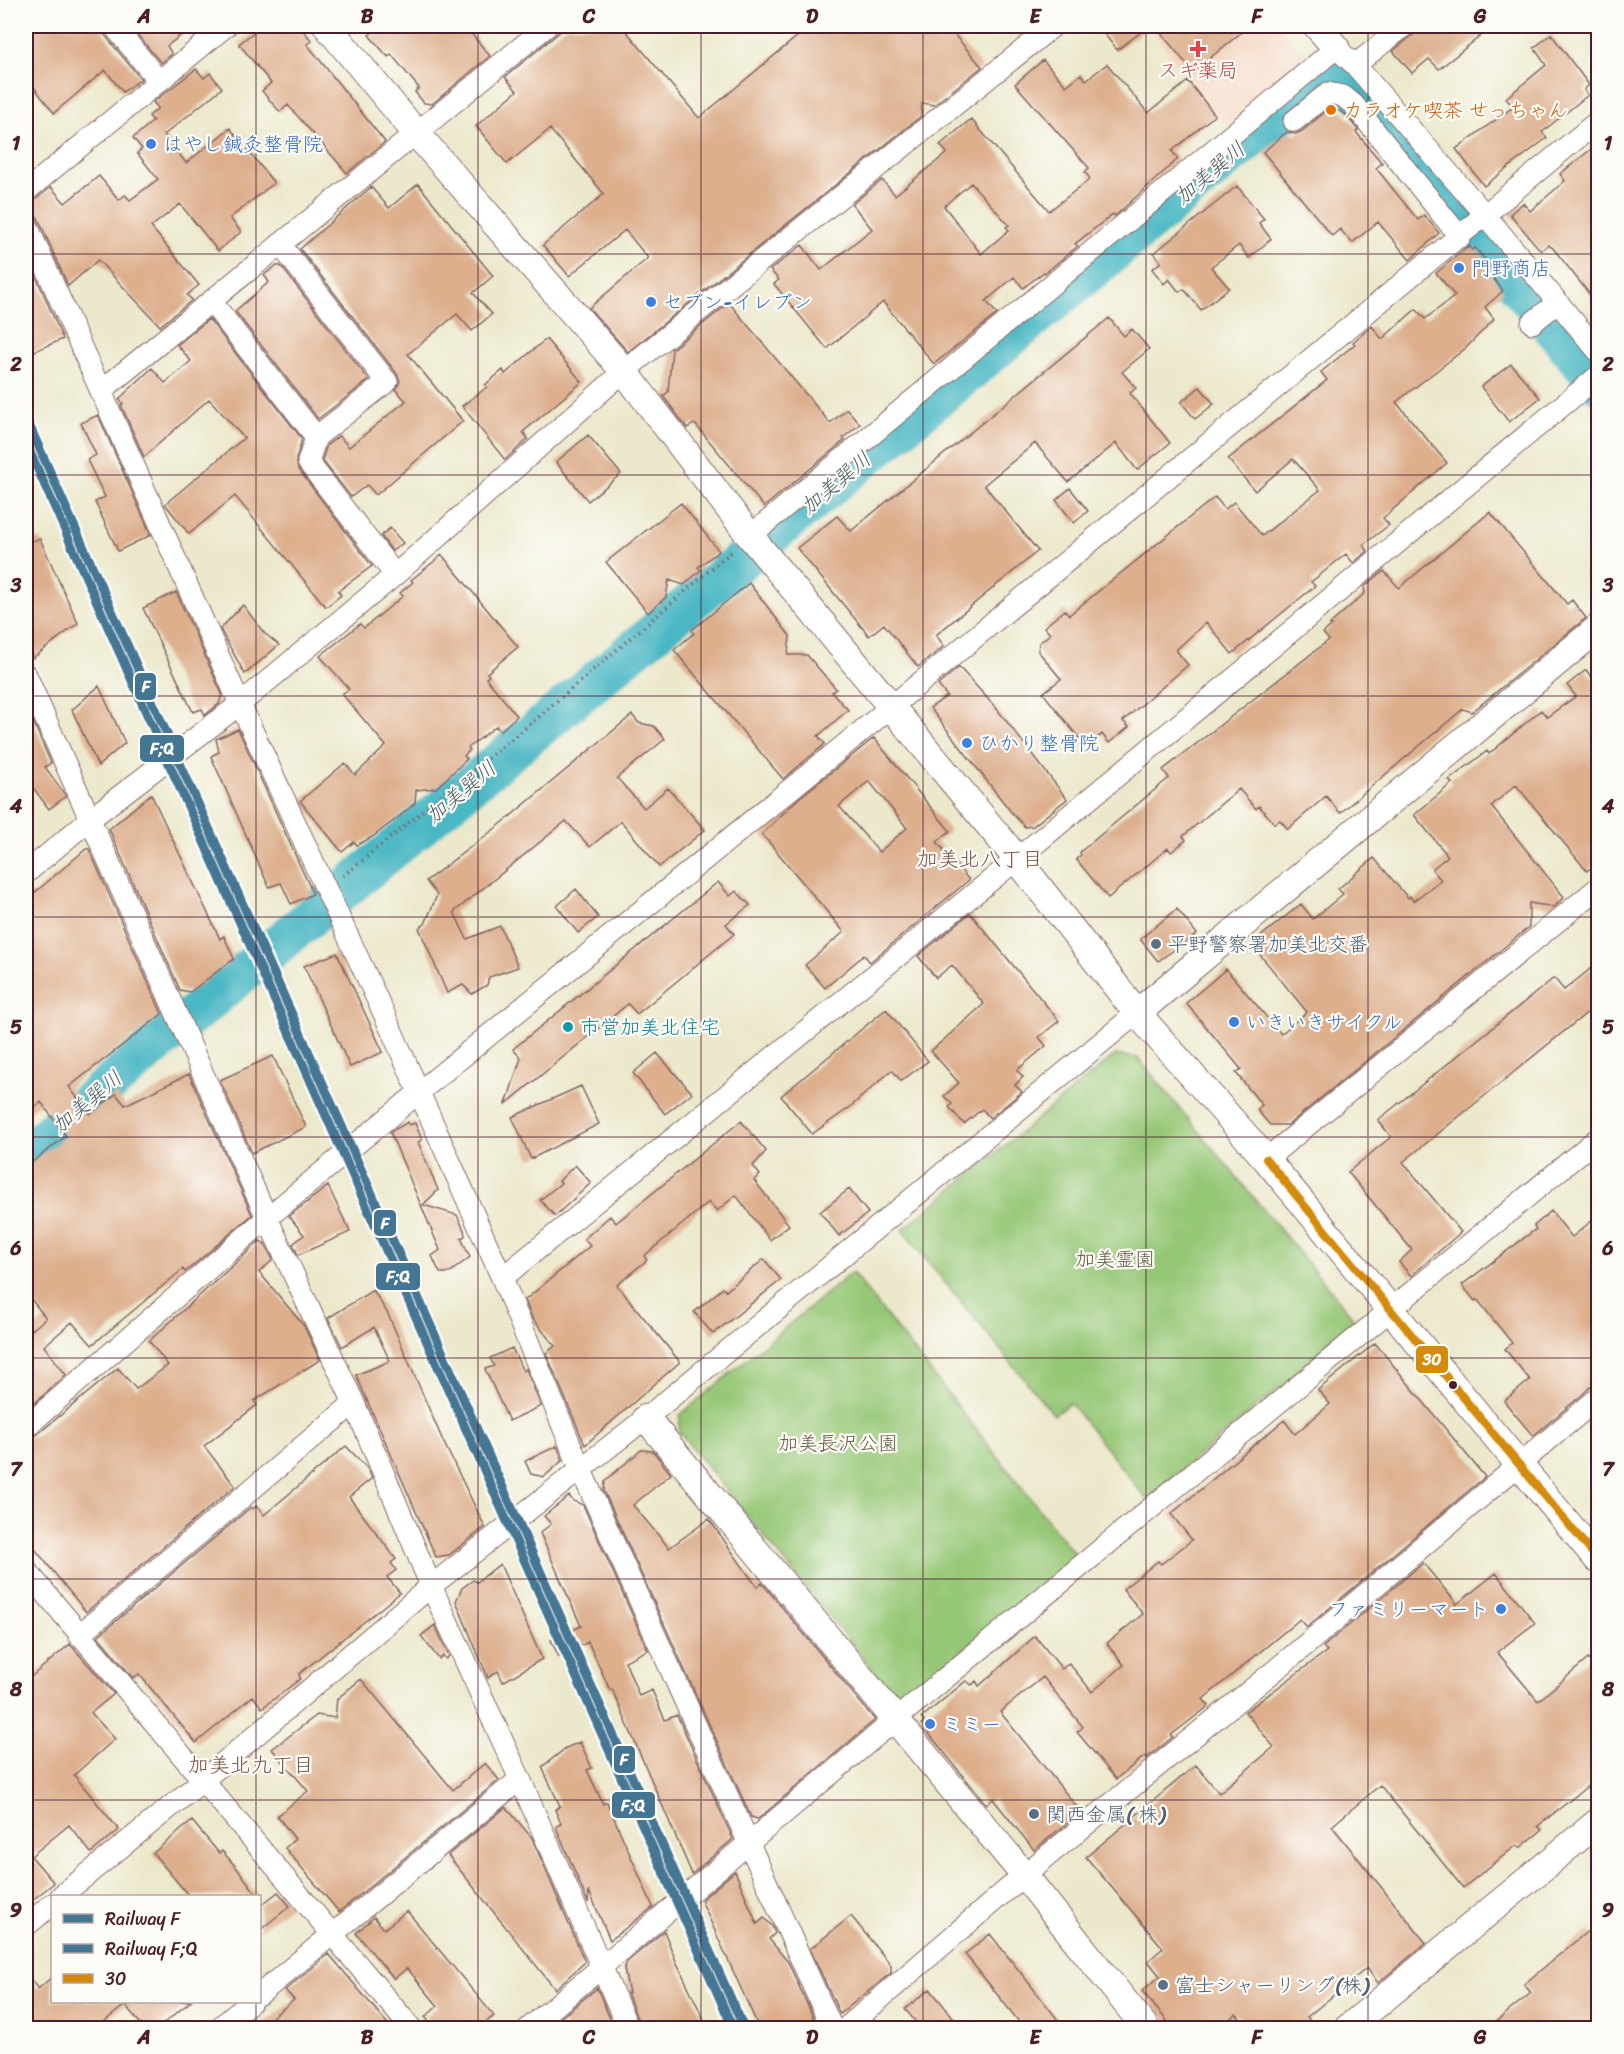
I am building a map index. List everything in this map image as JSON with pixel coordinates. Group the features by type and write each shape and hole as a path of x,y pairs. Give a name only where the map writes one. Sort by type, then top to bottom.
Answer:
{"street":[{"path":"114,26 159,81"},
{"path":"327,26 416,133 624,371 756,544 1017,859 1137,1013 1266,1160 1599,1560"},
{"path":"100,392 547,26"},
{"path":"26,873 90,819 240,704 395,575 624,371 1053,26"},
{"path":"1317,26 1346,57 1363,97 1472,227"},
{"path":"756,544 1346,57 1404,26"},
{"path":"26,190 159,81 218,28"},
{"path":"1294,121 1328,93 1363,97 1544,313 1599,351"},
{"path":"26,1427 267,1218 891,707 1599,121"},
{"path":"26,223 240,704 386,1016 418,1093 502,1278 580,1468 832,2028"},
{"path":"280,244 387,382 316,437 308,462 395,575"},
{"path":"211,301 316,437"},
{"path":"502,1278 1017,859 1596,378"},
{"path":"62,1895 202,1781 431,1586 646,1418 1599,628"},
{"path":"26,675 267,1218 354,1403 431,1586 520,1779 628,2028"},
{"path":"1266,1160 1599,888"},
{"path":"529,2028 601,1970 896,1719 1599,1138"},
{"path":"846,2028 1024,1875 1290,1658 1599,1398"},
{"path":"80,1635 354,1403"},
{"path":"646,1418 1024,1875 1146,2028"},
{"path":"26,1570 411,2028"},
{"path":"261,1993 520,1779"},
{"path":"1348,2028 1599,1822"},
{"path":"26,1926 51,1905"},
{"path":"219,2028 249,2003"}],"path":[{"path":"329,896 529,725 756,544"}],"shaded area":[{"path":"1148,26 1279,26 1308,61 1227,127"}],"green space":[{"name":"加美霊園","path":"1115,1055 1138,1058 1354,1319 1353,1327 1146,1499 1070,1403 1054,1415 902,1230"},
{"name":"加美長沢公園","path":"852,1272 1076,1556 905,1698 896,1698 679,1432 680,1415"}],"building":[{"path":"26,26 102,26 104,34 141,79 123,92 105,70 54,113 26,77"},
{"path":"130,26 193,26 167,46 172,54 161,63"},
{"path":"261,26 299,26 312,41 307,44 385,142 347,173 288,105 280,112 262,91 271,83 239,44"},
{"path":"380,26 465,26 490,56 432,104 424,103 415,92 419,88 391,54 388,57 369,35"},
{"path":"567,26 622,26 699,118 810,26 947,26 982,67 934,105 922,103 921,116 628,352 589,308 648,258 625,230 569,276 543,245 604,194 550,129 507,164 476,126 517,91 505,77"},
{"path":"1098,26 1149,26 1117,50"},
{"name":"スギ薬局","path":"1155,26 1249,26 1193,72"},
{"path":"1424,26 1493,26 1439,69 1429,59 1412,73 1393,51"},
{"path":"1551,34 1589,85 1584,90 1588,95 1542,132 1547,138 1484,186 1456,149 1513,107 1506,98 1546,65 1534,48"},
{"path":"1043,60 1066,86 1081,74 1086,80 1107,64 1148,113 1188,81 1215,115 1172,151 1178,159 1115,216 1113,214 1075,244 1078,246 1045,273 1023,288 1014,277 986,301 997,314 934,364 883,302 827,349 774,284 779,280 770,270 802,245 821,270 872,229 852,204 882,180 895,195 947,153 940,145 971,119 1049,211 1090,179 1085,172 1089,168 1015,84","holes":["971,183 1009,225 1006,227 1009,230 981,254 944,206"]},
{"path":"196,69 204,78 210,73 222,88 164,135 186,163 230,128 274,183 230,218 241,232 218,251 180,204 151,227 199,285 187,295 192,300 160,326 98,260 68,286 38,218 33,212 26,211 26,207 51,187 65,203 99,176 119,200 125,195 130,200 158,179 137,153 142,149 133,138 153,121 149,116 158,108 153,102"},
{"path":"1331,107 1345,114 1358,130 1356,132 1382,163 1376,168 1418,220 1424,215 1439,233 1410,260 1378,222 1352,243 1340,229 1332,236 1263,152 1287,132 1296,134 1302,131"},
{"path":"1599,143 1599,306 1553,248 1548,245 1541,251 1510,214 1523,203 1530,211 1565,181 1560,174"},
{"path":"418,184 493,276 473,293 492,314 472,331 457,314 408,354 463,421 376,495 367,485 351,497 322,460 327,445 339,436 349,447 406,401 396,390 400,381 397,374 300,249 371,187 389,208"},
{"path":"1237,186 1264,219 1259,223 1271,239 1249,258 1239,245 1211,267 1229,288 1201,310 1184,289 1179,292 1169,279 1164,284 1152,269 1161,262 1154,253"},
{"path":"1469,246 1472,250 1475,248 1491,266 1486,269 1503,291 1485,307 1494,319 1466,348 1396,402 1447,463 1383,518 1389,525 1363,545 1368,551 1353,563 1346,554 1311,582 1315,586 1232,654 1206,622 1176,650 1188,665 1123,721 1129,727 1109,743 1102,734 1086,747 1043,693 1061,679 1038,651 1039,643 1050,634 1044,627 1065,610 1069,615 1215,497 1225,509 1234,502 1262,536 1320,490 1293,459 1255,491 1228,459 1327,380 1321,372 1355,344 1353,342 1372,326 1382,339 1416,309 1425,319 1455,296 1436,273"},
{"path":"26,253 63,339 30,353 26,342"},
{"path":"276,266 281,266 369,380 318,419 235,311 269,282 264,275"},
{"path":"729,303 830,423 847,409 860,424 843,438 845,440 764,507 696,425 687,428 663,396 668,392 672,349"},
{"path":"1109,318 1124,336 1132,329 1149,349 1122,372 1136,388 1130,393 1170,443 1137,470 1116,443 1068,482 1035,443 984,485 1038,551 936,635 944,646 918,667 884,624 869,636 797,548 837,516 851,531"},
{"path":"209,319 302,439 296,459 298,469 372,566 338,591 341,595 326,607 235,496 189,534 165,504 244,438 209,399 144,457 121,405 123,404 119,399 152,368 165,383 191,361 177,345"},
{"path":"546,339 582,382 523,432 528,439 505,460 462,406 487,387 485,385 503,370 505,374"},
{"path":"1511,364 1540,398 1509,422 1481,387"},
{"path":"1200,387 1214,404 1195,419 1181,402"},
{"path":"98,415 151,535 118,551 95,502 105,497 87,460 96,455 81,423"},
{"path":"588,435 621,474 588,501 556,462"},
{"path":"1070,488 1088,511 1074,523 1056,500"},
{"path":"681,503 719,551 698,567 701,570 684,585 669,580 666,597 648,613 606,562"},
{"path":"1490,512 1567,604 1572,600 1586,618 1472,712 1463,709 1340,813 1326,796 1288,829 1280,820 1275,824 1259,806 1256,809 1239,789 1183,836 1186,840 1171,852 1168,848 1108,898 1076,859 1081,855 1080,852 1169,778 1163,770 1329,640 1323,633 1365,593 1364,587 1384,571 1399,588"},
{"path":"390,528 403,543 392,551 381,536"},
{"path":"40,539 78,623 33,658 26,642 26,542"},
{"path":"442,555 518,647 487,673 489,676 486,678 517,716 500,731 496,726 468,748 470,750 464,756 467,759 436,788 416,790 415,803 400,816 372,837 357,845 354,842 342,852 300,801 345,763 355,775 386,746 342,694 349,689 320,656 360,624 364,628 403,596 400,593 413,582 411,580"},
{"path":"749,583 790,636 788,655 807,655 836,689 832,692 848,710 818,736 825,744 783,779 674,650 694,633 692,630"},
{"path":"176,592 222,694 219,704 205,715 202,709 193,712 143,608"},
{"path":"243,605 264,633 279,645 245,674 220,629"},
{"path":"959,667 997,709 1067,799 1033,826 1025,827 1012,813 930,708 947,696 938,685"},
{"path":"1586,670 1599,686 1599,861 1587,871 1516,785 1491,806 1564,897 1554,907 1529,903 1529,927 1288,1125 1270,1125 1257,1110 1262,1105 1236,1073 1241,1069 1186,1003 1226,969 1281,1034 1307,1012 1257,951 1265,945 1260,937 1301,904 1313,919 1343,894 1338,889 1374,858 1413,901 1441,880 1432,869 1448,856 1414,815 1452,783 1449,780 1487,751 1489,754 1541,710 1547,717 1576,696 1567,685"},
{"path":"99,686 125,743 98,766 72,710"},
{"path":"26,705 51,763 45,767 66,796 49,809 28,781 26,783"},
{"path":"632,715 639,723 654,726 665,739 617,778 644,808 668,788 705,830 659,867 621,821 590,847 566,821 454,912 467,939 500,926 518,967 489,977 487,985 472,994 463,985 447,993 419,928 425,924 437,895 426,881 501,824"},
{"path":"238,729 313,894 291,904 281,883 269,887 211,756 219,752 216,739"},
{"path":"874,738 950,831 937,842 969,880 870,962 864,955 825,988 805,965 844,932 762,834 799,798","holes":["869,781 907,828 879,852 839,806"]},
{"path":"151,794 220,939 224,936 234,959 190,992 180,990 109,829"},
{"path":"86,849 89,849 162,1014 69,1087 90,1114 116,1094 125,1105 189,1074 252,1215 185,1272 183,1269 92,1345 72,1322 44,1346 66,1375 26,1411 26,1322 32,1330 46,1318 26,1293 26,1167 66,1136 41,1102 26,1114 26,900"},
{"name":"市営加美北住宅","path":"718,882 730,896 736,891 750,905 726,924 734,934 637,1014 628,1004 506,1104 521,1058 513,1049"},
{"path":"576,889 598,917 578,933 557,906"},
{"path":"1177,909 1197,934 1158,961 1140,939"},
{"path":"970,913 1059,1021 1039,1037 1046,1046 1017,1070 1023,1077 1015,1085 1022,1092 990,1118 982,1109 964,1124 949,1107 952,1104 944,1096 959,1083 931,1051 984,1004 952,965 936,978 918,956"},
{"path":"337,953 383,1052 350,1067 304,966"},
{"path":"1599,962 1599,1026 1588,1012 1403,1162 1461,1232 1411,1276 1399,1262 1412,1250 1348,1172 1391,1137 1378,1120 1554,978 1564,990"},
{"path":"886,1009 928,1061 901,1081 892,1070 849,1108 812,1134 781,1096"},
{"path":"657,1053 692,1093 665,1114 633,1073"},
{"path":"273,1056 306,1127 252,1153 220,1080"},
{"path":"581,1086 599,1124 531,1159 512,1117"},
{"path":"741,1121 766,1151 753,1166 760,1175 754,1180 789,1225 770,1240 736,1195 717,1211 709,1202 644,1256 647,1260 617,1285 680,1362 585,1445 546,1353 555,1346 532,1318 525,1300 590,1246 584,1239 610,1216 616,1223"},
{"path":"408,1122 409,1125 415,1123 422,1140 418,1142 438,1190 423,1205 457,1215 464,1230 465,1236 461,1238 470,1257 449,1273 440,1273 432,1256 440,1250 390,1132"},
{"path":"575,1165 591,1183 555,1216 540,1200 561,1183 559,1181"},
{"path":"328,1186 350,1232 298,1255 293,1244 304,1235 289,1216"},
{"path":"849,1189 868,1213 839,1236 820,1212"},
{"path":"1551,1211 1572,1237 1599,1215 1599,1373 1592,1378 1595,1382 1583,1394 1533,1436 1504,1401 1530,1380 1505,1349 1512,1343 1477,1299 1475,1301 1462,1285 1536,1229 1534,1226"},
{"path":"260,1241 265,1244 273,1260 259,1272 304,1326 320,1360 254,1401 257,1405 204,1446 235,1486 86,1612 26,1538 26,1439 34,1437 118,1368 136,1389 168,1365 149,1341"},
{"path":"764,1259 781,1280 713,1334 694,1312 723,1288 726,1291"},
{"path":"373,1290 388,1314 443,1441 485,1527 449,1555 436,1557 356,1375 390,1361 374,1327 342,1347 328,1318"},
{"path":"1375,1343 1485,1477 1307,1627 1300,1619 1203,1699 1209,1706 1171,1735 1173,1737 1147,1758 1145,1756 1116,1779 1077,1732 1083,1727 1043,1677 1000,1712 1081,1812 1034,1850 993,1799 986,1804 921,1724 924,1722 921,1718 966,1681 972,1685 976,1681 979,1686 1035,1636 1062,1669 1069,1663 1092,1692 1124,1665 1107,1643 1143,1614 1123,1589 1158,1561 1161,1564 1192,1540 1171,1514 1284,1420 1295,1434 1330,1404 1318,1390"},
{"path":"512,1348 523,1371 526,1369 541,1406 509,1421 485,1369 494,1366 490,1358"},
{"path":"346,1446 367,1468 372,1478 349,1497 396,1559 391,1563 396,1570 387,1577 400,1593 299,1674 300,1679 262,1708 253,1696 196,1743 139,1674 133,1678 98,1636 251,1507 253,1509 256,1506 264,1515"},
{"path":"557,1446 563,1460 544,1477 531,1474 525,1461"},
{"path":"641,1450 653,1451 671,1474 633,1505 669,1548 709,1519 757,1587 762,1583 875,1720 758,1819 751,1817 604,1491 605,1481"},
{"path":"569,1496 573,1501 583,1505 648,1650 625,1661 639,1696 652,1690 665,1720 677,1715 733,1839 692,1874 612,1689 610,1690 588,1642 559,1657 551,1640 581,1626 540,1533 551,1524 544,1516"},
{"path":"1423,1563 1457,1604 1496,1573 1535,1623 1497,1652 1538,1701 1588,1659 1599,1671 1599,1777 1538,1826 1542,1830 1520,1848 1517,1845 1463,1888 1380,1785 1332,1826 1426,1943 1378,1983 1367,1968 1307,2017 1310,2020 1300,2028 1249,2028 1236,2014 1218,2028 1173,2028 1142,1991 1160,1976 1148,1961 1163,1948 1086,1857 1196,1765 1219,1793 1274,1747 1245,1712 1327,1651 1323,1647"},
{"path":"500,1564 542,1659 503,1682 498,1671 488,1678 456,1601 462,1588 473,1580 477,1582"},
{"path":"435,1625 449,1656 446,1659 443,1656 439,1659 421,1636"},
{"path":"70,1644 114,1694 91,1713 115,1739 74,1775 119,1830 91,1853 69,1825 31,1856 54,1883 26,1905 26,1681"},
{"path":"361,1679 453,1790 485,1763 499,1780 339,1912 285,1848 295,1839 277,1816 308,1791 272,1749 317,1715 335,1718 337,1699"},
{"path":"580,1742 592,1768 587,1770 603,1804 607,1802 653,1907 610,1940 589,1891 588,1903 556,1827 561,1823 555,1810 560,1806 542,1767 566,1748"},
{"path":"506,1807 532,1838 585,1962 555,1989 448,1855"},
{"path":"192,1821 219,1853 222,1851 257,1895 188,1895 153,1853"},
{"path":"735,1871 757,1924 764,1918 772,1926 775,1933 769,1939 788,1962 818,2028 759,2028 701,1900"},
{"path":"278,1892 290,1906 261,1929 261,1905"},
{"path":"407,1911 494,2016 478,2028 435,2028 425,2017 438,2006 407,1968 394,1979 356,1933 374,1917 384,1929"},
{"path":"851,1916 891,1965 891,1973 840,2014 810,1949"},
{"path":"1589,1930 1599,1942 1599,2028 1488,2028 1531,1993 1524,1984"},
{"path":"664,1931 708,2028 641,2028 627,1993 629,1993 624,1969 627,1962"},
{"path":"990,1934 1059,2021 1050,2028 1024,2028 965,1954"},
{"path":"329,1954 391,2028 258,2028 294,2000 285,1990"},
{"path":"26,1974 38,1989 51,1978 51,2003 189,2003 158,2028 144,2028 125,2005 96,2028 26,2028"},
{"path":"597,1988 614,2028 567,2028 559,2019"},
{"path":"930,1989 962,2028 921,2028 905,2009"}],"waterway":[{"name":"加美巽川","path":"26,1153 1325,77 1348,79 1598,383"}],"rail line":[{"name":"F","path":"26,418 744,2028"},
{"name":"F;Q","path":"26,443 733,2028"}],"transit line":[{"name":"30","path":"1266,1159 1598,1560"}],"place":[{"name":"スギ薬局","path":"1198,49"},
{"name":"カラオケ喫茶 せっちゃん","path":"1331,110"},
{"name":"はやし鍼灸整骨院","path":"151,144"},
{"name":"門野商店","path":"1459,268"},
{"name":"セブン-イレブン","path":"651,302"},
{"name":"ひかり整骨院","path":"967,743"},
{"name":"平野警察署加美北交番","path":"1156,944"},
{"name":"いきいきサイクル","path":"1234,1022"},
{"name":"市営加美北住宅","path":"568,1027"},
{"name":"ファミリーマート","path":"1501,1609"},
{"name":"ミミー","path":"930,1724"},
{"name":"関西金属( 株)","path":"1034,1814"},
{"name":"富士シャーリング(株)","path":"1163,1985"}],"district":[{"name":"加美北八丁目","path":"980,859"},
{"name":"加美北九丁目","path":"251,1765"}]}
